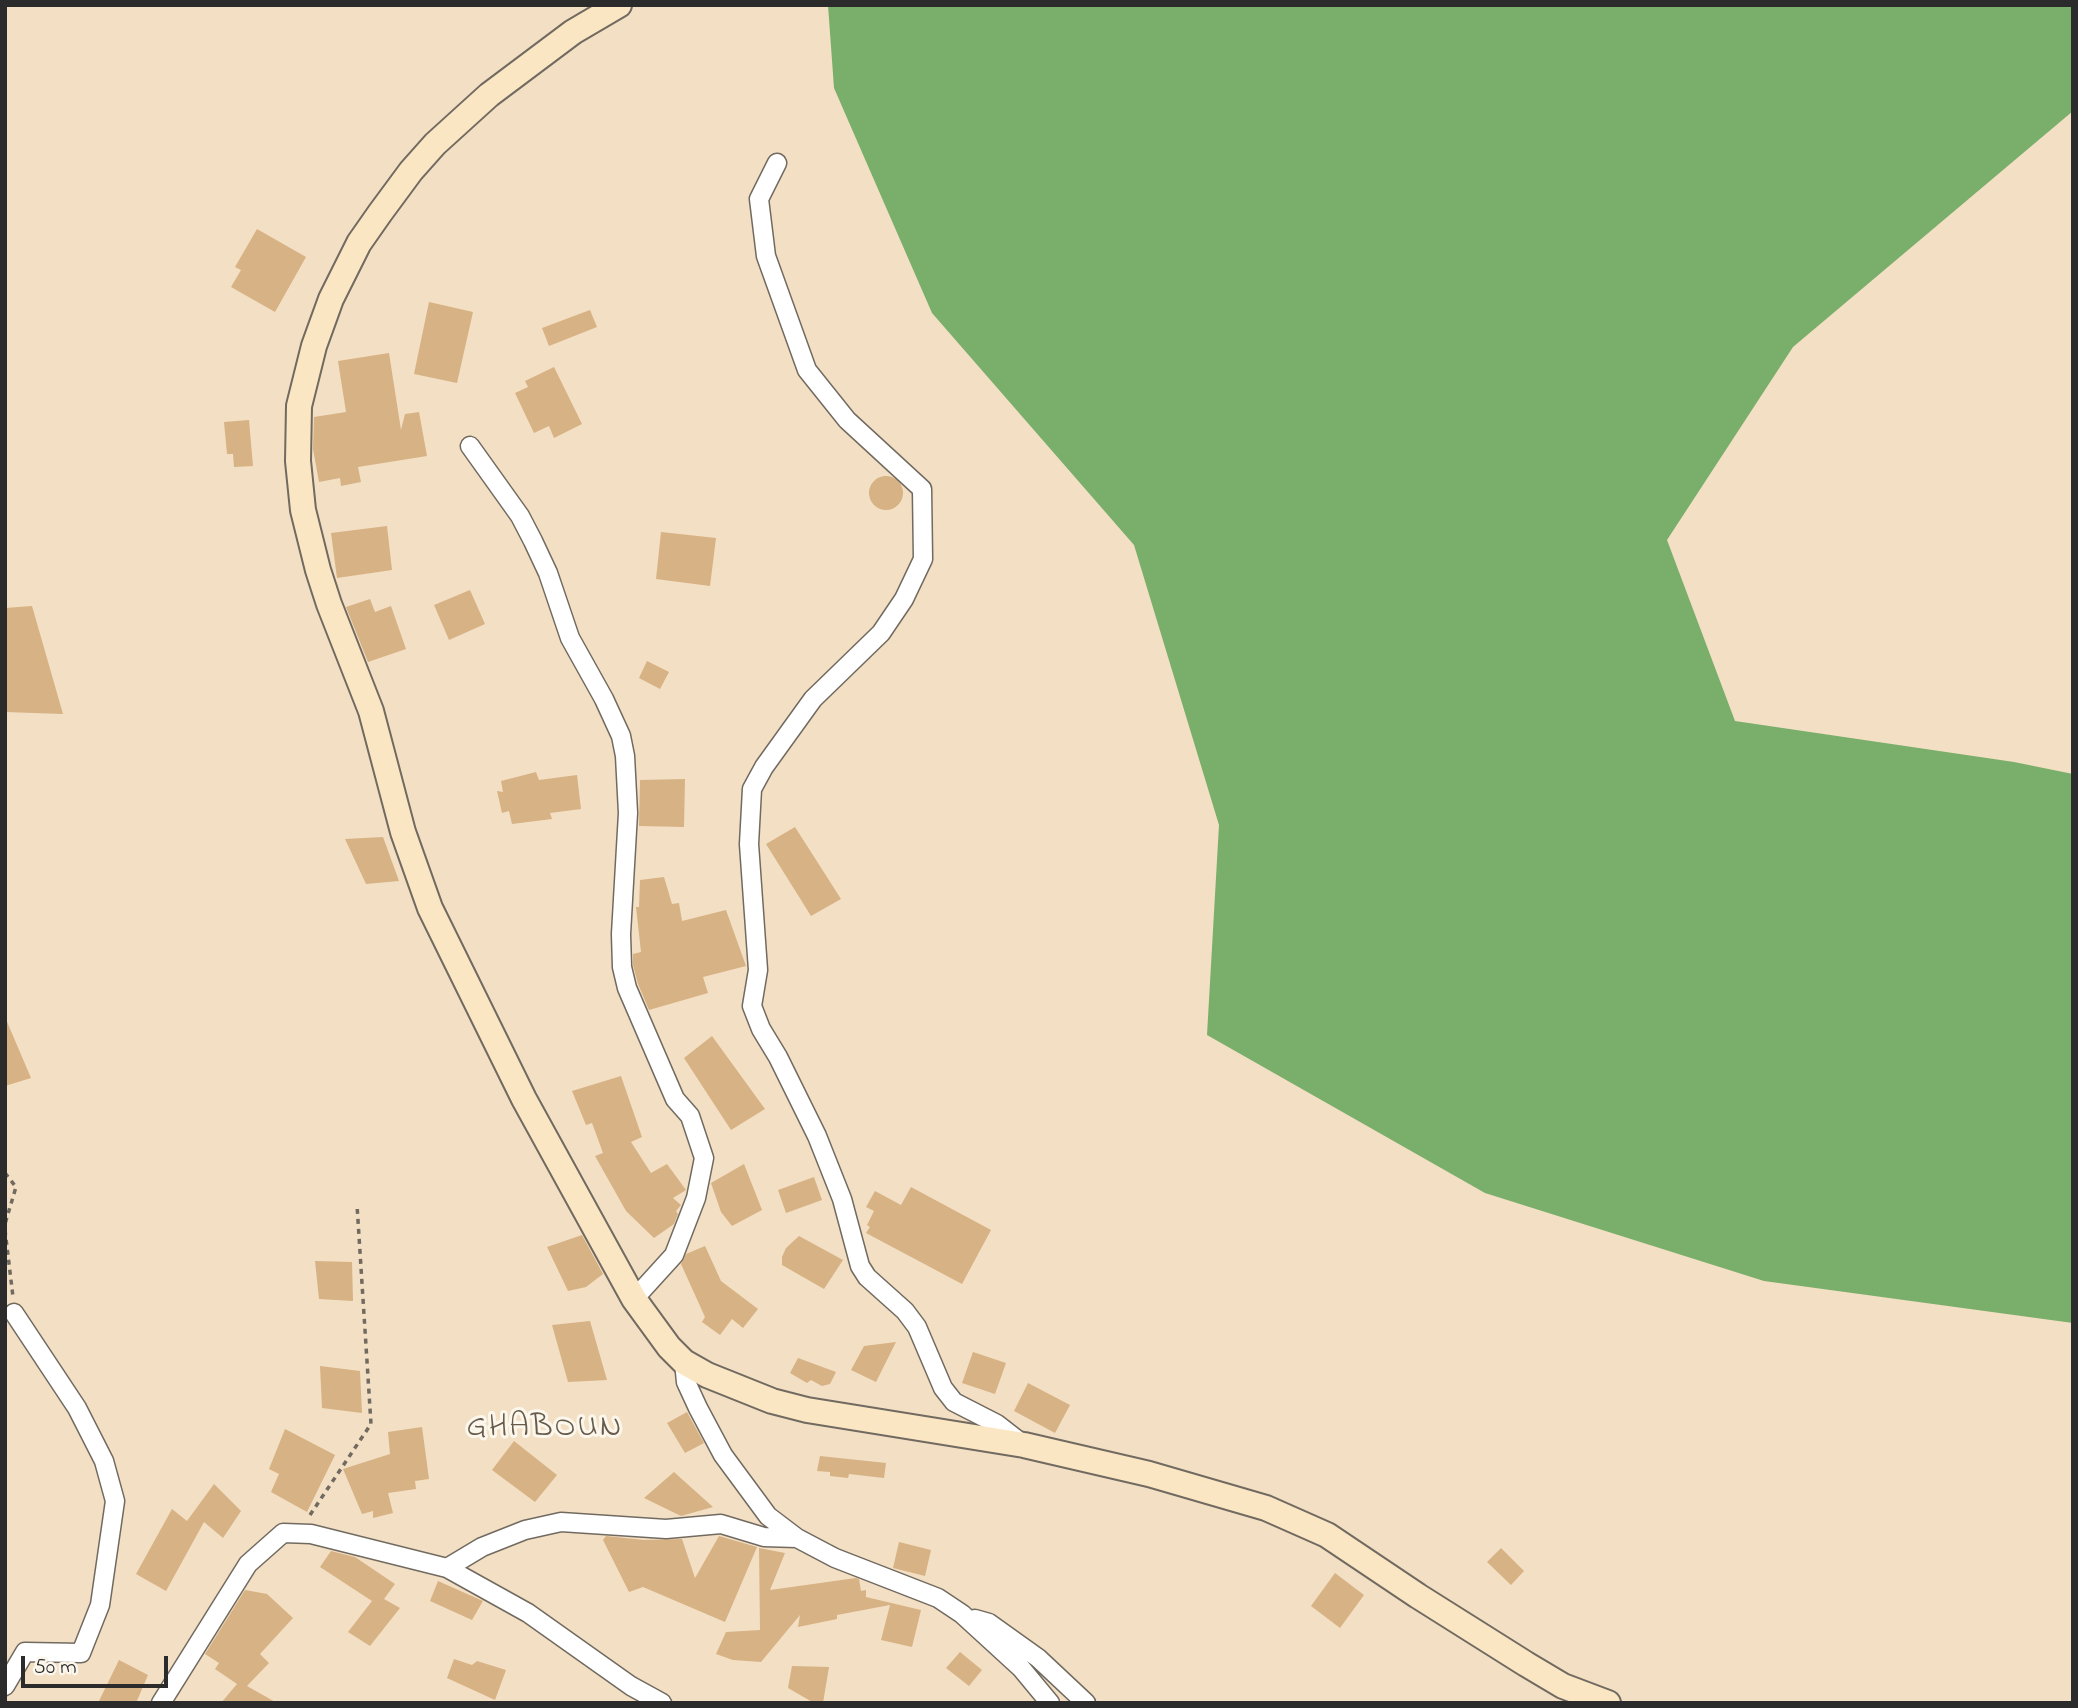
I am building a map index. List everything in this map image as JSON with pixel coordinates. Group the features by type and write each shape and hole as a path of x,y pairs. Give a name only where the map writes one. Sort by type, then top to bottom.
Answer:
{"main road":[{"path":"619,5 573,32 489,95 435,144 380,212 359,243 331,299 314,346 299,406 298,449 303,510 318,570 371,711 403,832 425,898 524,1099 634,1299 669,1347 684,1362 707,1375 772,1401 807,1410 1024,1445 1149,1474 1266,1508 1327,1535 1418,1596 1563,1686 1608,1703"}],"street":[{"path":"777,163 759,200 766,256 807,370 847,420 922,489 923,559 904,599 881,633 814,699 764,767 752,789 749,845 758,970 752,1006 761,1029 817,1136 842,1199 855,1253 867,1278 905,1311 917,1327 943,1388 954,1402 997,1424 1024,1445"},
{"path":"470,446 525,525 548,573 570,638 621,736 625,756 628,813 621,934 622,967 627,988 675,1099 690,1116 704,1158 696,1198 674,1255 634,1299"},
{"path":"5,1686 26,1652 81,1653 100,1605 115,1501 104,1461 78,1408 15,1313"},
{"path":"684,1362 686,1382 723,1455 768,1516 797,1538 835,1558 938,1598 962,1614 1021,1668 1051,1703"},
{"path":"447,1568 482,1547 525,1530 561,1521 666,1529 721,1524 764,1537 797,1538"},
{"path":"161,1703 248,1564 283,1533 311,1534 447,1568 528,1613 631,1686 662,1703"},
{"path":"962,1614 989,1623 1038,1658 1086,1703"}],"path":[{"path":"5,1173 16,1187 5,1224"},
{"path":"297,1534 371,1424 357,1205"},
{"path":"5,1230 15,1313"}],"green space":[{"path":"828,5 2073,5 2073,111 1793,347 1667,540 1735,721 2014,762 2073,774 2073,1323 1764,1281 1485,1193 1207,1035 1219,825 1134,545 932,313 834,88"}],"building":[{"path":"257,229 306,257 275,312 231,287 241,270 235,267"},
{"path":"429,302 473,312 457,383 414,374"},
{"path":"590,310 597,327 549,346 542,328"},
{"path":"389,353 401,430 405,414 419,412 427,456 358,467 361,482 341,486 340,478 319,482 313,449 314,417 346,412 338,361"},
{"path":"554,367 582,424 554,438 549,426 534,433 515,393 528,387 525,381"},
{"path":"249,420 253,466 234,467 233,454 227,454 224,422"},
{"path":"886,476 898,481 903,493 898,505 886,510 874,505 869,493 874,481"},
{"path":"387,526 392,570 337,578 331,533"},
{"path":"661,532 716,538 710,586 656,579"},
{"path":"470,590 485,624 449,640 434,605"},
{"path":"370,599 375,612 391,606 406,649 368,662 346,607"},
{"path":"32,606 63,714 5,712 5,608"},
{"path":"647,661 669,672 660,689 639,678"},
{"path":"536,772 539,780 577,775 581,809 550,813 552,819 512,824 509,811 502,813 497,791 503,792 501,781"},
{"path":"685,779 684,827 639,826 640,780"},
{"path":"795,827 841,899 811,916 766,844"},
{"path":"383,837 399,881 366,884 345,839"},
{"path":"664,877 672,904 679,903 682,921 726,910 746,966 703,977 708,993 649,1010 633,965 633,954 641,952 636,907 639,907 640,880"},
{"path":"5,1017 31,1078 5,1086"},
{"path":"712,1036 765,1109 731,1130 684,1058"},
{"path":"621,1076 642,1137 631,1142 651,1173 667,1164 686,1190 673,1198 681,1205 676,1211 678,1214 674,1224 654,1238 626,1211 595,1156 603,1153 592,1123 586,1125 572,1091"},
{"path":"744,1164 762,1210 732,1226 721,1212 711,1183"},
{"path":"814,1177 822,1200 786,1213 778,1190"},
{"path":"911,1187 991,1230 962,1284 866,1233 874,1211 866,1207 875,1191 901,1205"},
{"path":"582,1235 603,1274 586,1287 568,1291 547,1247"},
{"path":"799,1236 843,1260 824,1289 782,1265 786,1248"},
{"path":"705,1246 721,1281 758,1309 743,1328 732,1319 720,1335 702,1322 705,1317 681,1264 686,1254"},
{"path":"315,1261 352,1262 353,1301 319,1299"},
{"path":"590,1321 607,1380 568,1382 552,1325"},
{"path":"896,1342 876,1382 851,1370 864,1346"},
{"path":"973,1352 1006,1363 995,1394 962,1383"},
{"path":"798,1358 836,1372 830,1384 822,1386 811,1380 807,1383 790,1373"},
{"path":"320,1366 360,1371 362,1413 322,1408"},
{"path":"1028,1383 1070,1405 1055,1433 1014,1411"},
{"path":"687,1412 704,1443 685,1453 667,1423"},
{"path":"422,1427 429,1479 415,1481 416,1489 388,1493 393,1513 373,1518 373,1511 362,1514 343,1469 390,1454 388,1432"},
{"path":"285,1429 335,1455 307,1512 271,1492 279,1474 269,1469"},
{"path":"514,1441 557,1475 535,1502 492,1470"},
{"path":"820,1456 886,1463 884,1478 849,1474 848,1478 830,1476 830,1472 817,1471"},
{"path":"674,1472 713,1507 681,1516 644,1498"},
{"path":"214,1484 241,1511 223,1538 204,1522 166,1591 136,1574 172,1509 187,1521"},
{"path":"606,1536 644,1540 682,1539 695,1578 719,1536 757,1547 725,1622 643,1587 629,1592 603,1540"},
{"path":"899,1542 931,1550 925,1576 893,1568"},
{"path":"759,1548 785,1553 770,1590 856,1578 859,1579 861,1591 866,1590 866,1597 921,1610 912,1647 881,1640 890,1605 837,1615 837,1619 798,1627 800,1615 761,1662 733,1660 716,1654 726,1632 760,1630"},
{"path":"1501,1548 1524,1571 1511,1585 1487,1562"},
{"path":"331,1551 355,1557 395,1584 384,1599 400,1608 370,1646 348,1632 372,1601 320,1567"},
{"path":"1335,1573 1364,1595 1340,1628 1311,1606"},
{"path":"438,1581 483,1601 472,1620 430,1601"},
{"path":"245,1590 267,1594 293,1618 260,1654 269,1663 247,1686 277,1703 221,1703 237,1684 215,1669 219,1663 205,1654"},
{"path":"960,1652 982,1670 969,1686 946,1668"},
{"path":"454,1659 472,1665 477,1661 506,1670 495,1700 447,1678"},
{"path":"119,1660 148,1675 136,1703 98,1703"},
{"path":"792,1666 829,1667 823,1703 814,1703 788,1688"}],"district":[{"name":"GHABOUN","path":"545,1430"}]}
